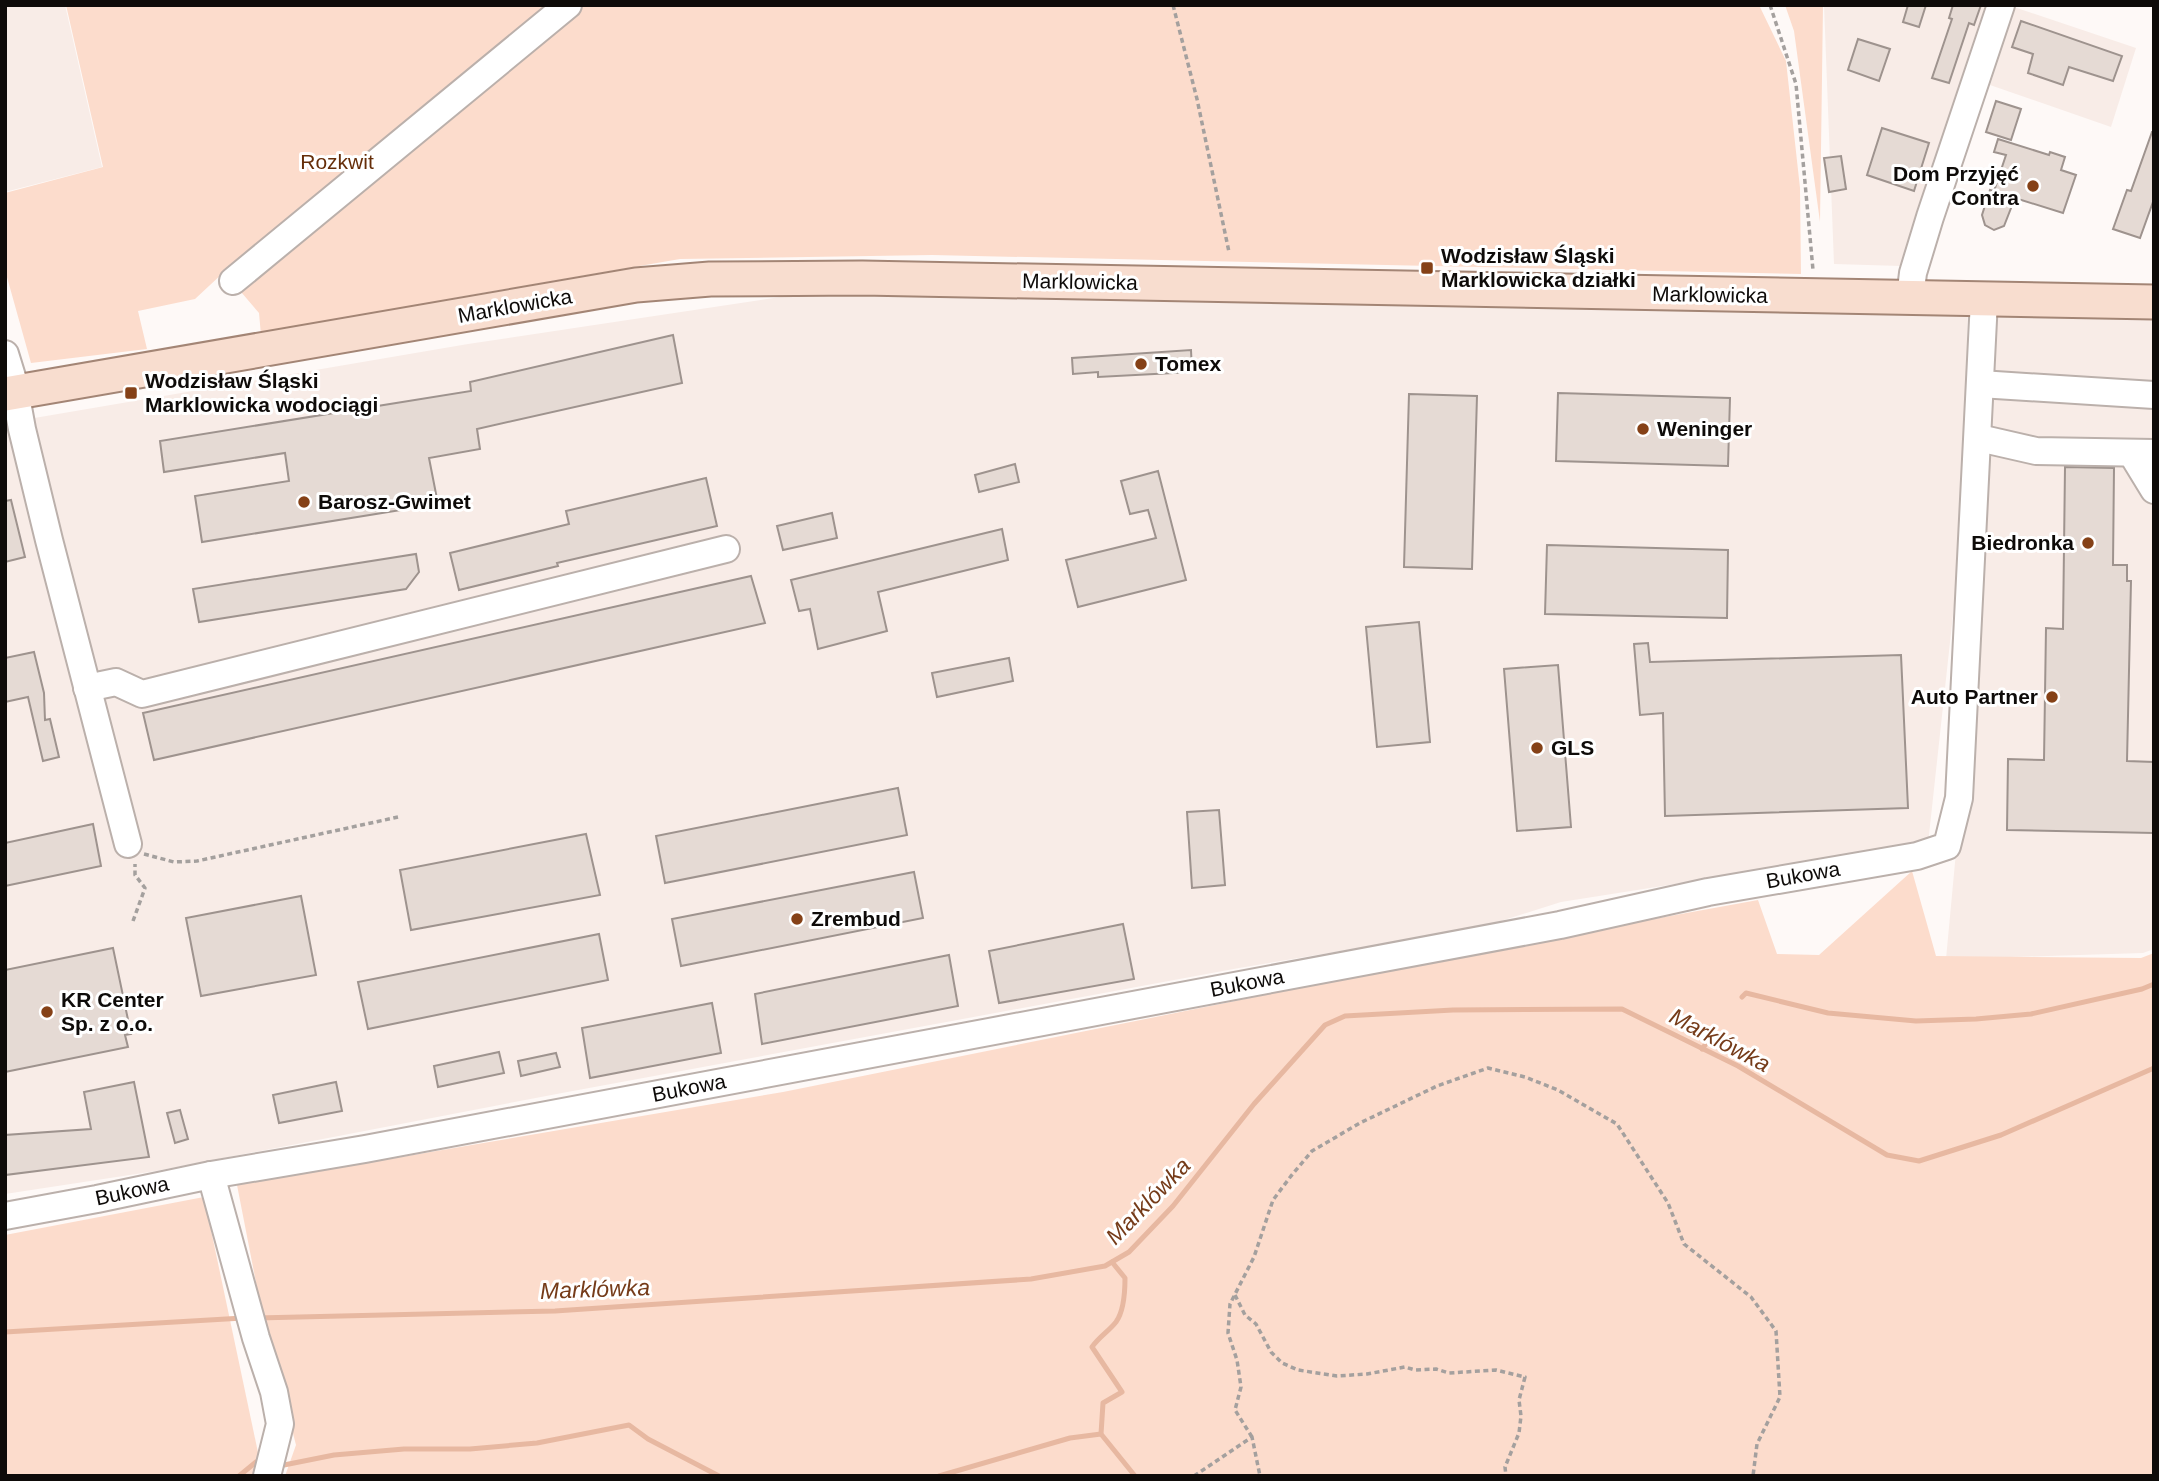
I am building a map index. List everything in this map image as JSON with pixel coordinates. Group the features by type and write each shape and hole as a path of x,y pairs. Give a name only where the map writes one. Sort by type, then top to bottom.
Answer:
{"main road":[{"name":"Marklowicka","path":"10,393 636,285 710,279 888,278 2154,302"}],"lane":[{"path":"233,281 568,5"},
{"path":"1910,298 1913,273 2001,5"},
{"name":"Bukowa","path":"5,1216 211,1175 365,1149 1533,930 1719,890 1917,856 1947,846 1959,798 1984,300"},
{"path":"5,354 10,393 131,848"},
{"path":"1980,384 2154,395"},
{"path":"1979,438 2036,451 2143,453 2154,490"},
{"path":"87,688 116,682 142,694 726,549"},
{"path":"211,1175 256,1338 274,1392 280,1424 268,1476"}],"path":[{"path":"1173,5 1197,99 1229,252"},
{"path":"1770,5 1796,84 1811,226 1815,297"},
{"path":"133,921 145,888 135,875 131,848 174,862 197,861 398,817"},
{"path":"1261,1476 1252,1437 1235,1410 1241,1387 1237,1360 1228,1333 1230,1304 1254,1257 1273,1200 1312,1151 1360,1123 1437,1086 1488,1068 1525,1077 1558,1090 1617,1124 1668,1203 1684,1244 1751,1297 1776,1331 1780,1397 1757,1444 1753,1476"},
{"path":"1235,1294 1245,1315 1256,1324 1271,1352 1282,1363 1298,1370 1337,1376 1405,1367 1415,1370 1436,1369 1449,1373 1496,1370 1525,1377 1520,1400 1519,1433 1505,1467 1506,1476"},
{"path":"1194,1476 1252,1437"}],"shaded area":[{"path":"5,5 65,5 102,167 5,192"},
{"path":"1824,5 1987,5 1901,266 1834,264"},
{"path":"2014,7 2136,48 2111,127 1990,85"},
{"path":"834,289 1968,306 1963,523 1928,844 1561,902 1479,928 1239,968 156,1171 5,1194 5,423 468,344"},
{"path":"1996,314 2154,315 2154,949 2143,953 1946,959 1972,681"}],"green space":[{"name":"Rozkwit","path":"66,5 1759,5 1786,61 1800,188 1801,274 932,255 680,259 261,335 259,313 224,272 195,299 138,311 147,349 31,363 5,270 5,193 103,167"},
{"path":"1785,5 1823,5 1820,222 1794,31"},
{"path":"1912,871 1936,956 2141,958 2154,953 2154,1476 285,1476 296,1445 261,1308 237,1185 783,1092 1538,940 1758,900 1777,954 1819,955"},
{"path":"204,1197 260,1462 251,1476 5,1476 5,1235"}],"building":[{"path":"1908,5 1926,5 1919,27 1903,22"},
{"path":"1953,5 1981,5 1974,25 1969,23 1949,83 1932,78 1952,19 1949,18"},
{"path":"2021,21 2122,56 2113,81 2069,67 2063,85 2028,73 2033,54 2012,47"},
{"path":"1858,39 1890,49 1879,81 1848,70"},
{"path":"1996,101 2021,109 2011,140 1986,132"},
{"path":"1882,128 1929,143 1914,191 1867,175"},
{"path":"2152,132 2154,199 2140,238 2113,229 2127,190 2131,191"},
{"path":"1998,139 2049,155 2050,152 2065,157 2061,170 2076,175 2063,213 2015,198 2004,226 1994,230 1985,225 1982,215 1990,190 1994,191 2006,155 1994,152"},
{"path":"1841,156 1846,189 1829,192 1824,158"},
{"path":"673,335 682,383 477,429 480,449 429,458 438,504 202,542 195,496 289,481 285,453 164,472 160,441 471,391 470,382"},
{"path":"1191,350 1192,372 1098,377 1098,372 1073,374 1072,358"},
{"name":"Weninger","path":"1558,393 1730,398 1728,466 1556,461"},
{"path":"1409,394 1477,396 1472,569 1404,567"},
{"path":"1015,464 1019,482 979,492 975,475"},
{"path":"2065,467 2114,468 2113,565 2127,565 2127,581 2131,581 2127,761 2154,762 2154,833 2007,830 2008,759 2044,760 2046,628 2063,629"},
{"path":"1158,471 1186,580 1078,607 1066,560 1156,538 1148,510 1130,514 1121,481"},
{"path":"706,478 717,526 557,563 558,566 459,590 450,553 569,524 566,511"},
{"path":"11,500 25,557 5,562 5,501"},
{"path":"832,513 837,538 783,550 777,526"},
{"path":"1002,529 1008,560 878,592 887,631 818,649 810,609 799,611 791,580"},
{"path":"1547,545 1728,550 1727,618 1545,614"},
{"path":"416,554 419,572 406,589 199,622 193,589"},
{"path":"751,576 765,623 154,760 143,713"},
{"path":"1419,622 1430,742 1377,747 1366,627"},
{"path":"1648,643 1650,662 1901,655 1908,808 1665,816 1663,713 1640,715 1634,644"},
{"path":"34,652 44,693 45,720 50,719 59,757 43,761 28,697 5,702 5,658"},
{"path":"1009,658 1013,681 937,697 932,673"},
{"name":"GLS","path":"1558,665 1571,827 1517,831 1504,669"},
{"path":"898,788 907,835 665,883 656,836"},
{"path":"1219,810 1225,885 1192,888 1187,812"},
{"path":"93,824 101,866 5,886 5,843"},
{"path":"586,834 600,895 411,930 400,870"},
{"name":"Zrembud","path":"914,872 923,918 681,966 672,919"},
{"path":"301,896 316,975 201,996 186,918"},
{"path":"1123,924 1134,979 999,1003 989,951"},
{"path":"599,934 608,980 368,1029 358,982"},
{"name":"KR Center Sp. z o.o.","path":"113,948 131,1034 125,1035 128,1047 5,1072 5,970"},
{"path":"949,955 958,1006 762,1044 755,994"},
{"path":"712,1003 721,1053 590,1078 582,1028"},
{"path":"499,1052 504,1073 438,1087 434,1066"},
{"path":"556,1053 560,1067 521,1076 518,1061"},
{"path":"134,1082 149,1157 5,1175 5,1135 91,1129 84,1092"},
{"path":"336,1082 342,1111 279,1123 273,1095"},
{"path":"180,1110 188,1139 175,1143 167,1113"}],"waterway":[{"path":"1742,997 1746,993 1828,1013 1916,1021 2031,1014 2154,984"},
{"name":"Marklówka","path":"257,1318 555,1311 1031,1279 1105,1266 1129,1252 1173,1206 1254,1104 1325,1025 1345,1016 1453,1010 1622,1009 1738,1066 1887,1155 1919,1161 2001,1135 2154,1068"},
{"path":"1702,1049 1715,1032"},
{"path":"1112,1262 1125,1278 1122,1307 1119,1318 1092,1347 1122,1392 1103,1403 1101,1434 1135,1476"},
{"name":"Marklówka","path":"5,1332 243,1318"},
{"path":"284,1465 334,1455 537,1443 629,1425 648,1439 719,1476"},
{"path":"939,1476 1070,1438 1101,1434"},
{"path":"239,1476 256,1462"}],"place":[{"name":"Dom Przyjęć Contra","path":"2033,186"},
{"name":"Wodzisław Śląski Marklowicka działki","path":"1427,268"},
{"name":"Tomex","path":"1141,364"},
{"name":"Wodzisław Śląski Marklowicka wodociągi","path":"131,393"},
{"name":"Weninger","path":"1643,429"},
{"name":"Barosz-Gwimet","path":"304,502"},
{"name":"Biedronka","path":"2088,543"},
{"name":"Auto Partner","path":"2052,697"},
{"name":"GLS","path":"1537,748"},
{"name":"Zrembud","path":"797,919"},
{"name":"KR Center Sp. z o.o.","path":"47,1012"}]}
